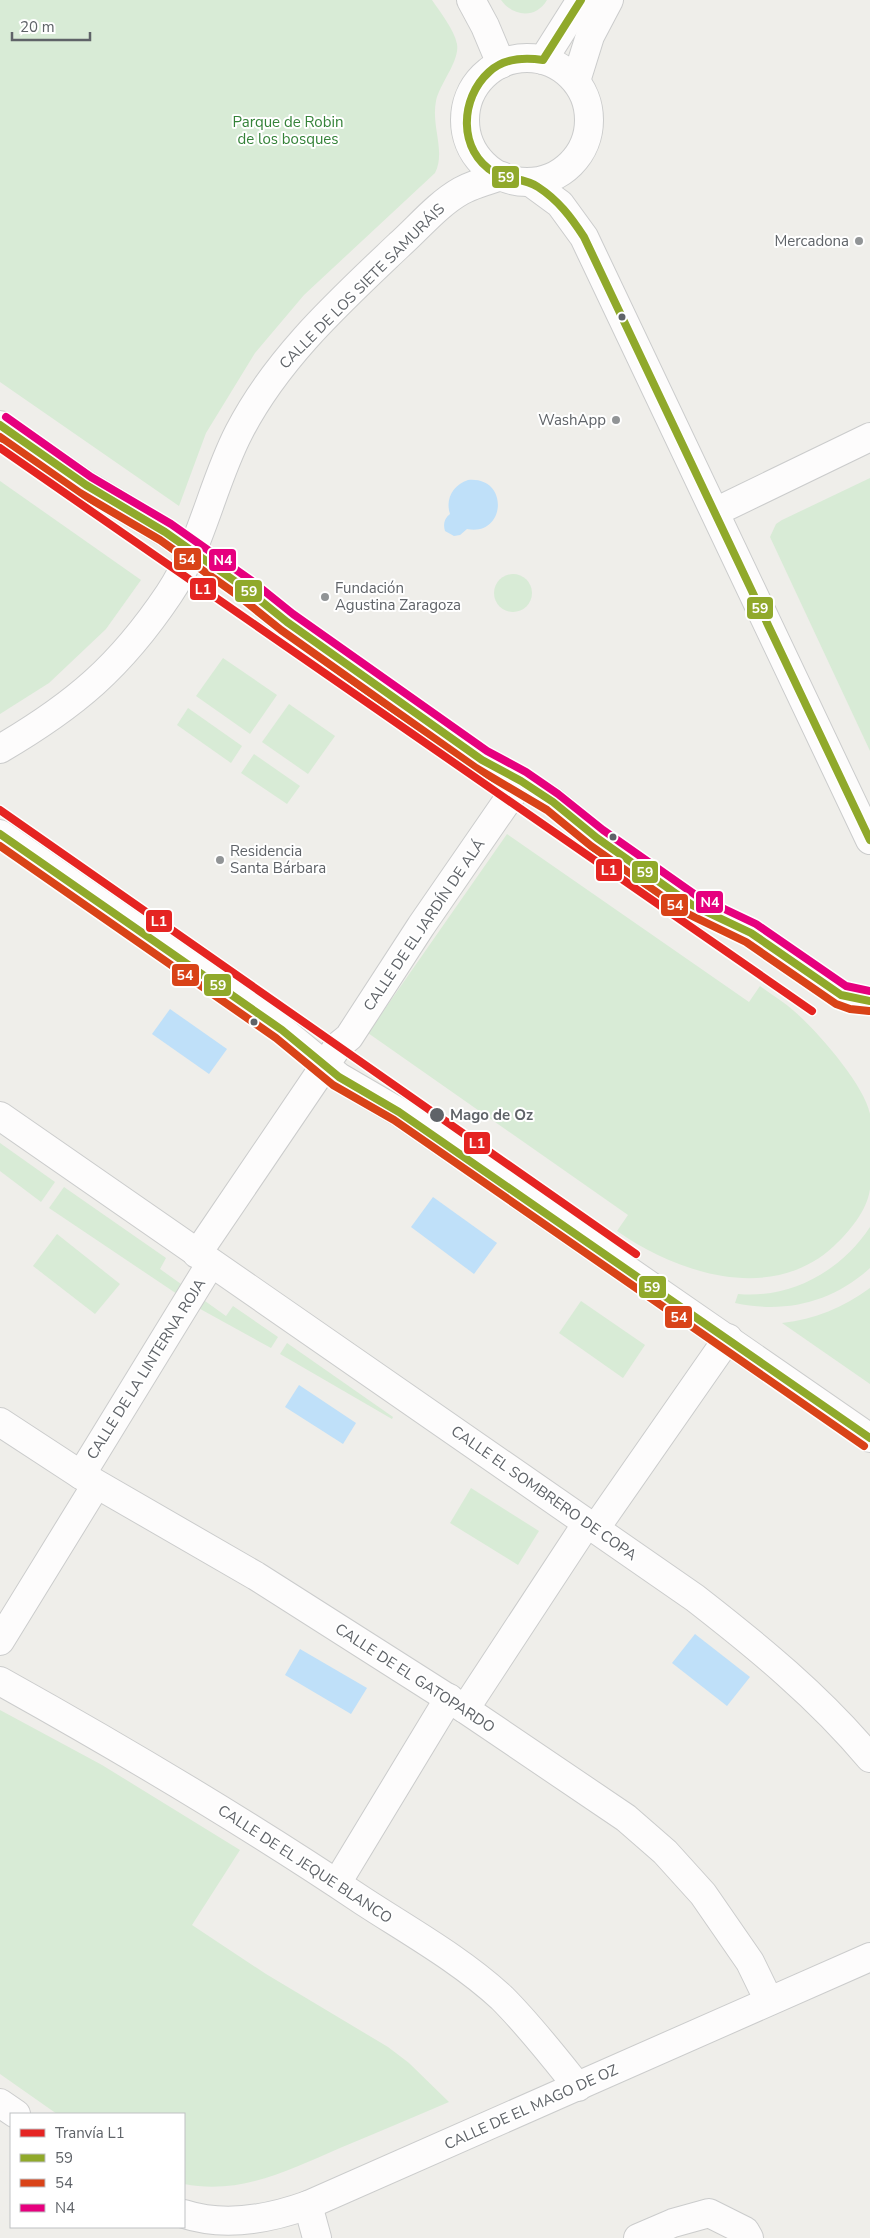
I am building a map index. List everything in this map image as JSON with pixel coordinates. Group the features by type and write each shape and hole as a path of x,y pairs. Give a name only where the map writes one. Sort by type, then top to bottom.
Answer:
{"street":[{"path":"470,0 485,26 501,64"},
{"path":"543,60 581,0"},
{"path":"576,81 590,36 609,0"},
{"path":"530,182 544,179 562,171 577,157 584,146 589,119 588,106 576,81 561,68 543,60 526,58 501,64 491,70 475,87 466,109 465,120 466,132 475,154 491,170 502,176 530,182 560,204 584,237 870,840"},
{"name":"CALLE DE LOS SIETE SAMURÁIS","path":"0,749 60,712 112,667 169,594 192,551 224,464 238,432 256,400 282,363 370,273 445,203 472,186 502,176"},
{"path":"0,425 86,485 156,526 246,588 287,622 482,760 522,781 553,802 608,846 697,908 758,938 841,995 852,999 870,1001"},
{"path":"715,512 870,437"},
{"name":"CALLE DE EL JARDÍN DE ALÁ","path":"324,1066 338,1046 349,1037 421,926 522,781"},
{"path":"0,834 282,1030 324,1066 356,1089 399,1112 870,1438"},
{"name":"CALLE DE LA LINTERNA ROJA","path":"0,1641 88,1480 204,1258 324,1066"},
{"name":"CALLE EL SOMBRERO DE COPA","path":"0,1116 695,1598 773,1660 846,1730 870,1758"},
{"path":"336,1883 457,1703 591,1526 728,1338"},
{"name":"CALLE DE EL GATOPARDO","path":"0,1422 88,1480 256,1576 457,1703 626,1818 665,1852 703,1894 750,1962 768,2001"},
{"name":"CALLE DE EL JEQUE BLANCO","path":"0,1681 155,1769 336,1883 474,1974 502,1998 535,2034 578,2087"},
{"name":"CALLE DE EL MAGO DE OZ","path":"185,2214 193,2217 244,2221 280,2215 308,2205 870,1957"},
{"path":"0,2103 15,2113"},
{"path":"308,2205 316,2238"},
{"path":"638,2238 673,2222 709,2213 745,2230 749,2238"}],"green space":[{"name":"Parque de Robin de los bosques","path":"0,0 432,0 453,32 457,44 456,58 436,101 435,120 439,156 435,173 304,295 255,353 206,433 179,506 0,382"},
{"path":"501,0 547,0 537,10 531,13 524,13 512,10"},
{"path":"870,478 870,751 770,537 776,524 782,520"},
{"path":"0,481 141,580 106,629 49,683 0,714"},
{"path":"513,574 527,579 532,593 527,607 513,612 499,607 494,593 499,579"},
{"path":"223,658 277,695 250,734 196,696"},
{"path":"289,704 335,736 308,774 262,742"},
{"path":"188,708 242,746 231,763 177,725"},
{"path":"254,754 300,786 287,804 241,773"},
{"path":"507,834 749,1002 760,986 794,1011 827,1044 859,1088 870,1114 870,1189 868,1197 861,1213 851,1228 834,1246 809,1264 783,1274 754,1278 725,1276 696,1270 668,1260 617,1231 628,1215 368,1033"},
{"path":"0,1143 55,1182 41,1202 0,1171"},
{"path":"64,1187 166,1258 160,1269 188,1289 183,1298 49,1208"},
{"path":"870,1227 870,1268 856,1280 824,1297 790,1306 772,1307 735,1303 738,1294 777,1292 813,1279 845,1257"},
{"path":"57,1234 120,1284 95,1314 33,1266"},
{"path":"870,1288 870,1384 782,1323 806,1319 828,1312"},
{"path":"198,1296 226,1316 233,1306 278,1337 271,1348 193,1305"},
{"path":"581,1301 645,1345 623,1378 559,1333"},
{"path":"287,1343 393,1417 392,1419 280,1354"},
{"path":"471,1488 539,1531 518,1565 450,1523"},
{"path":"0,1710 102,1765 240,1850 192,1925 266,1974 388,2047 409,2063 449,2102 283,2172 245,2183 205,2187 185,2184 185,2113 56,2113 0,2074"}],"water":[{"path":"468,480 482,481 491,487 496,496 498,506 496,516 490,524 480,529 467,529 460,535 454,536 445,531 444,526 445,520 450,514 450,498 458,485"},
{"path":"170,1009 227,1049 209,1074 152,1034"},
{"path":"433,1197 497,1243 474,1274 411,1227"},
{"path":"299,1385 356,1423 343,1444 285,1407"},
{"path":"695,1634 750,1677 727,1706 672,1663"},
{"path":"300,1649 367,1688 351,1714 285,1675"}],"tram line":[{"name":"L1","path":"0,448 812,1011"},
{"name":"L1","path":"0,810 636,1254"}],"transit line":[{"name":"59","path":"581,0 543,60 522,59 508,61 495,67 479,83 472,96 468,110 469,138 474,152 483,163 495,173 533,184 552,197 564,209 584,237 870,840"},
{"name":"N4","path":"6,417 91,477 171,524 252,581 293,614 487,751 526,772 558,794 603,830 697,896 756,924 846,986 870,991"},
{"name":"59","path":"0,425 86,485 165,532 246,589 287,622 482,760 521,781 553,802 597,838 692,905 751,933 841,995 870,1001"},
{"name":"54","path":"0,437 80,493 160,540 240,597 281,630 476,768 547,810 591,846 686,913 746,942 836,1004 850,1009 869,1011"},
{"name":"59","path":"0,834 282,1030 339,1077 399,1112 870,1438"},
{"name":"54","path":"0,846 276,1038 333,1085 394,1120 864,1446"}],"place":[{"name":"Mercadona","path":"859,241"},
{"name":"WashApp","path":"616,420"},
{"name":"Fundación Agustina Zaragoza","path":"325,597"},
{"name":"Residencia Santa Bárbara","path":"220,860"},
{"name":"Mago de Oz","path":"437,1115"}]}
